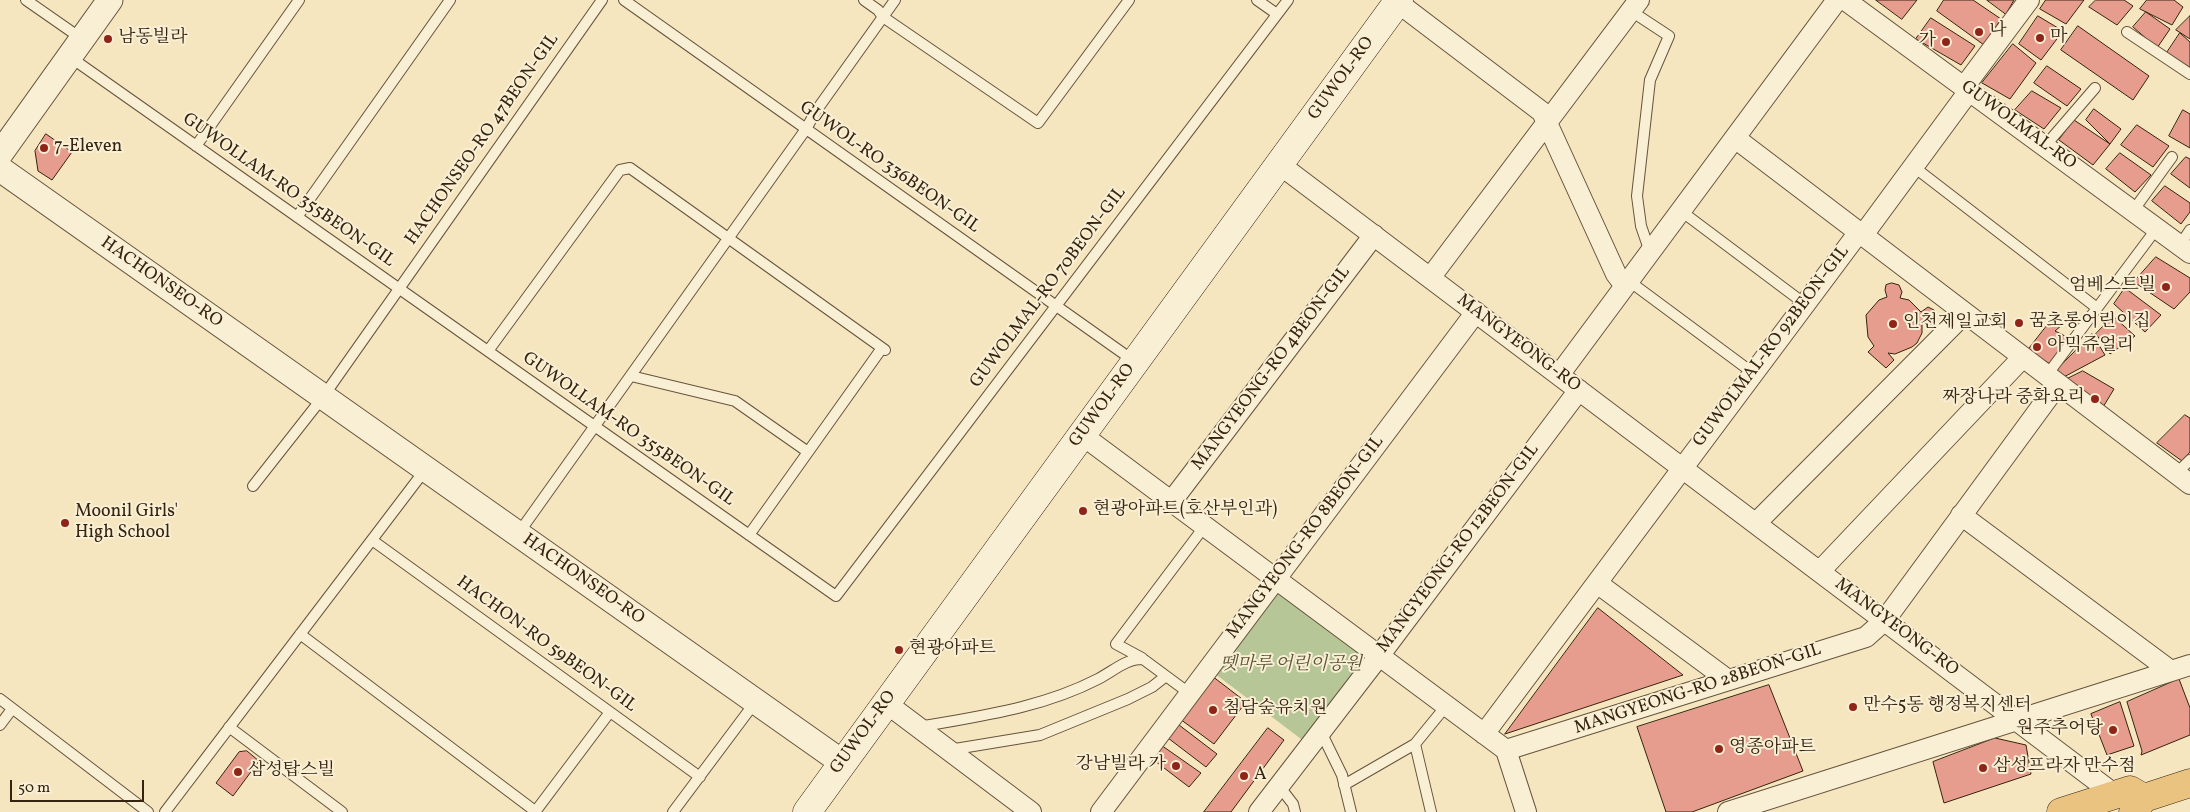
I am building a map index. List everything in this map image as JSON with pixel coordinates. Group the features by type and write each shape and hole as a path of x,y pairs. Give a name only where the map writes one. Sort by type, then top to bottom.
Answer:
{"main road":[{"name":"GUWOL-RO","path":"807,812 1398,1"},
{"path":"2061,812 2130,801 2190,783"}],"street":[{"path":"0,154 110,0"},
{"path":"1559,375 1837,0"},
{"name":"GUWOLMAL-RO","path":"1845,0 2133,211 2157,228 2187,243"},
{"name":"GUWOLMAL-RO 92BEON-GIL","path":"1484,734 1805,304 1914,167 2029,0"},
{"path":"1398,1 1542,112 1616,274 1627,284"},
{"path":"1430,278 1635,5"},
{"path":"1735,138 1861,234"},
{"name":"MANGYEONG-RO","path":"1279,164 1884,620 2130,801"},
{"name":"HACHONSEO-RO","path":"0,169 843,763"},
{"name":"GUWOLMAL-RO 92BEON-GIL","path":"1861,234 2052,379 2186,473"},
{"name":"MANGYEONG-RO 4BEON-GIL","path":"1171,502 1374,235"},
{"name":"MANGYEONG-RO 8BEON-GIL","path":"1101,812 1476,312"},
{"path":"1756,523 1965,313"},
{"name":"MANGYEONG-RO","path":"1820,571 2023,357"},
{"name":"MANGYEONG-RO 28BEON-GIL","path":"1506,750 1866,636 1884,620 1961,516 2052,379"},
{"name":"MANGYEONG-RO 12BEON-GIL","path":"1259,812 1579,390"},
{"path":"1082,435 1506,750 1526,812"},
{"path":"1961,516 2171,671"},
{"path":"1597,583 1728,680"},
{"path":"1728,812 2190,664"},
{"path":"886,703 1031,812"}],"lane":[{"name":"GUWOLLAM-RO 355BEON-GIL","path":"26,0 75,48 196,146 836,596"},
{"path":"196,146 299,0"},
{"path":"297,217 450,0"},
{"name":"HACHONSEO-RO 47BEON-GIL","path":"323,397 602,0"},
{"name":"GUWOL-RO 336BEON-GIL","path":"624,0 1135,362"},
{"path":"864,0 878,10 883,17 1038,124 1129,0"},
{"path":"518,534 806,129 816,111 895,0"},
{"path":"1257,0 1277,14"},
{"name":"GUWOLMAL-RO 70BEON-GIL","path":"836,596 1288,0"},
{"path":"1635,5 1669,36 1650,80 1637,196 1641,226 1650,252"},
{"path":"2128,32 2190,74"},
{"path":"2045,146 2095,88"},
{"path":"2133,211 2172,157"},
{"path":"1914,167 2097,308"},
{"path":"488,351 620,170 630,168 884,349 749,535"},
{"path":"1681,211 1805,304"},
{"path":"2052,379 2097,308 2157,228"},
{"path":"1627,284 1753,373"},
{"path":"631,376 735,401 808,452"},
{"path":"252,486 323,397"},
{"path":"165,812 425,470"},
{"path":"1189,694 1143,659 1116,644 1204,526"},
{"name":"HACHON-RO 59BEON-GIL","path":"372,540 700,776"},
{"path":"300,634 535,811 610,712"},
{"path":"918,727 1020,708 1056,697 1098,680 1135,658 1143,659"},
{"path":"948,750 1040,735 1128,699 1152,687 1166,676"},
{"path":"0,699 148,812"},
{"path":"673,812 756,701"},
{"path":"1344,785 1415,744 1446,706"},
{"path":"0,725 12,709"},
{"path":"229,727 342,812"},
{"path":"1321,732 1342,775 1351,812"},
{"path":"1415,744 1431,812"},
{"path":"1279,786 1293,804 1295,812"}],"green space":[{"name":"뗏마루 어린이공원","path":"1279,590 1368,661 1305,742 1214,673"}],"building":[{"path":"1876,0 1917,0 1902,19"},
{"name":"나","path":"1944,0 1973,0 2001,19 1984,45 1937,11"},
{"path":"1987,0 2014,0 2006,14"},
{"path":"2046,0 2084,0 2066,24 2040,9"},
{"path":"2096,0 2124,0 2133,6 2117,25 2089,7"},
{"path":"2147,0 2174,0 2183,7 2172,25 2140,9"},
{"path":"2146,12 2170,29 2157,48 2133,27"},
{"name":"마","path":"2038,16 2063,31 2041,60 2019,44"},
{"path":"2190,16 2190,39 2176,30"},
{"name":"가","path":"1931,18 1975,46 1961,65 1916,39"},
{"path":"2078,26 2149,76 2133,100 2061,50"},
{"path":"2180,33 2190,42 2190,71 2164,57"},
{"path":"2013,44 2036,63 2010,99 1982,83"},
{"path":"2047,66 2081,89 2067,106 2034,83"},
{"path":"2032,91 2061,108 2044,129 2015,110"},
{"path":"2094,109 2121,129 2110,144 2086,120"},
{"path":"2183,110 2190,114 2190,148 2169,136"},
{"path":"2074,120 2110,144 2093,165 2059,140"},
{"path":"2137,125 2169,146 2153,167 2121,145"},
{"path":"46,134 72,152 52,180 38,171 35,151"},
{"path":"2120,153 2151,175 2135,192 2106,169"},
{"path":"2186,157 2190,159 2190,188 2171,174"},
{"path":"2165,186 2190,203 2190,212 2181,224 2152,201"},
{"name":"엄베스트빌","path":"2156,257 2190,278 2190,292 2174,309 2134,282"},
{"name":"인천제일교회","path":"1892,283 1899,285 1902,292 1900,298 1909,300 1921,312 1928,307 1934,310 1936,316 1934,323 1927,326 1922,322 1922,333 1917,343 1912,347 1895,354 1888,353 1894,360 1886,368 1868,352 1874,346 1868,337 1866,315 1879,300 1887,297 1886,285"},
{"path":"2125,288 2161,315 2145,332 2114,304"},
{"path":"2113,316 2135,336 2110,354 2096,334"},
{"path":"2053,318 2062,325 2055,331 2069,338 2050,364 2028,350"},
{"path":"2092,334 2105,355 2060,379 2053,374"},
{"path":"2083,371 2114,389 2100,412 2063,381"},
{"path":"2185,415 2190,418 2190,452 2182,461 2157,443"},
{"path":"1598,608 1683,675 1505,734"},
{"name":"첨담숲유치원","path":"1212,676 1246,702 1214,744 1180,719"},
{"path":"2179,679 2190,708 2190,735 2141,755 2142,751 2127,702"},
{"name":"영종아파트","path":"1769,685 1803,771 1692,812 1666,812 1637,727"},
{"name":"원주추어탕","path":"2120,702 2134,746 2107,755 2091,714"},
{"name":"강남빌라 가","path":"1179,725 1217,754 1206,767 1168,738"},
{"name":"A","path":"1268,728 1284,740 1231,812 1204,812"},
{"name":"삼성프라자 만수점","path":"1995,738 2026,745 2031,774 1944,803 1933,762"},
{"name":"강남빌라 가","path":"1161,745 1201,773 1189,787 1151,758"},
{"name":"삼성탑스빌","path":"247,751 259,761 233,796 216,783 239,752"}],"place":[{"name":"나","path":"1979,32"},
{"name":"마","path":"2040,38"},
{"name":"남동빌라","path":"108,39"},
{"name":"가","path":"1946,42"},
{"name":"7-Eleven","path":"44,148"},
{"name":"엄베스트빌","path":"2166,287"},
{"name":"꿈초롱어린이집","path":"2019,323"},
{"name":"인천제일교회","path":"1893,324"},
{"name":"아믹쥬얼리","path":"2037,347"},
{"name":"짜장나라 중화요리","path":"2095,399"},
{"name":"현광아파트(호산부인과)","path":"1083,511"},
{"name":"Moonil Girls' High School","path":"65,523"},
{"name":"현광아파트","path":"899,650"},
{"name":"만수5동 행정복지센터","path":"1853,707"},
{"name":"첨담숲유치원","path":"1213,710"},
{"name":"원주추어탕","path":"2113,730"},
{"name":"영종아파트","path":"1719,749"},
{"name":"강남빌라 가","path":"1176,766"},
{"name":"삼성프라자 만수점","path":"1983,768"},
{"name":"삼성탑스빌","path":"238,772"},
{"name":"A","path":"1244,776"}]}
